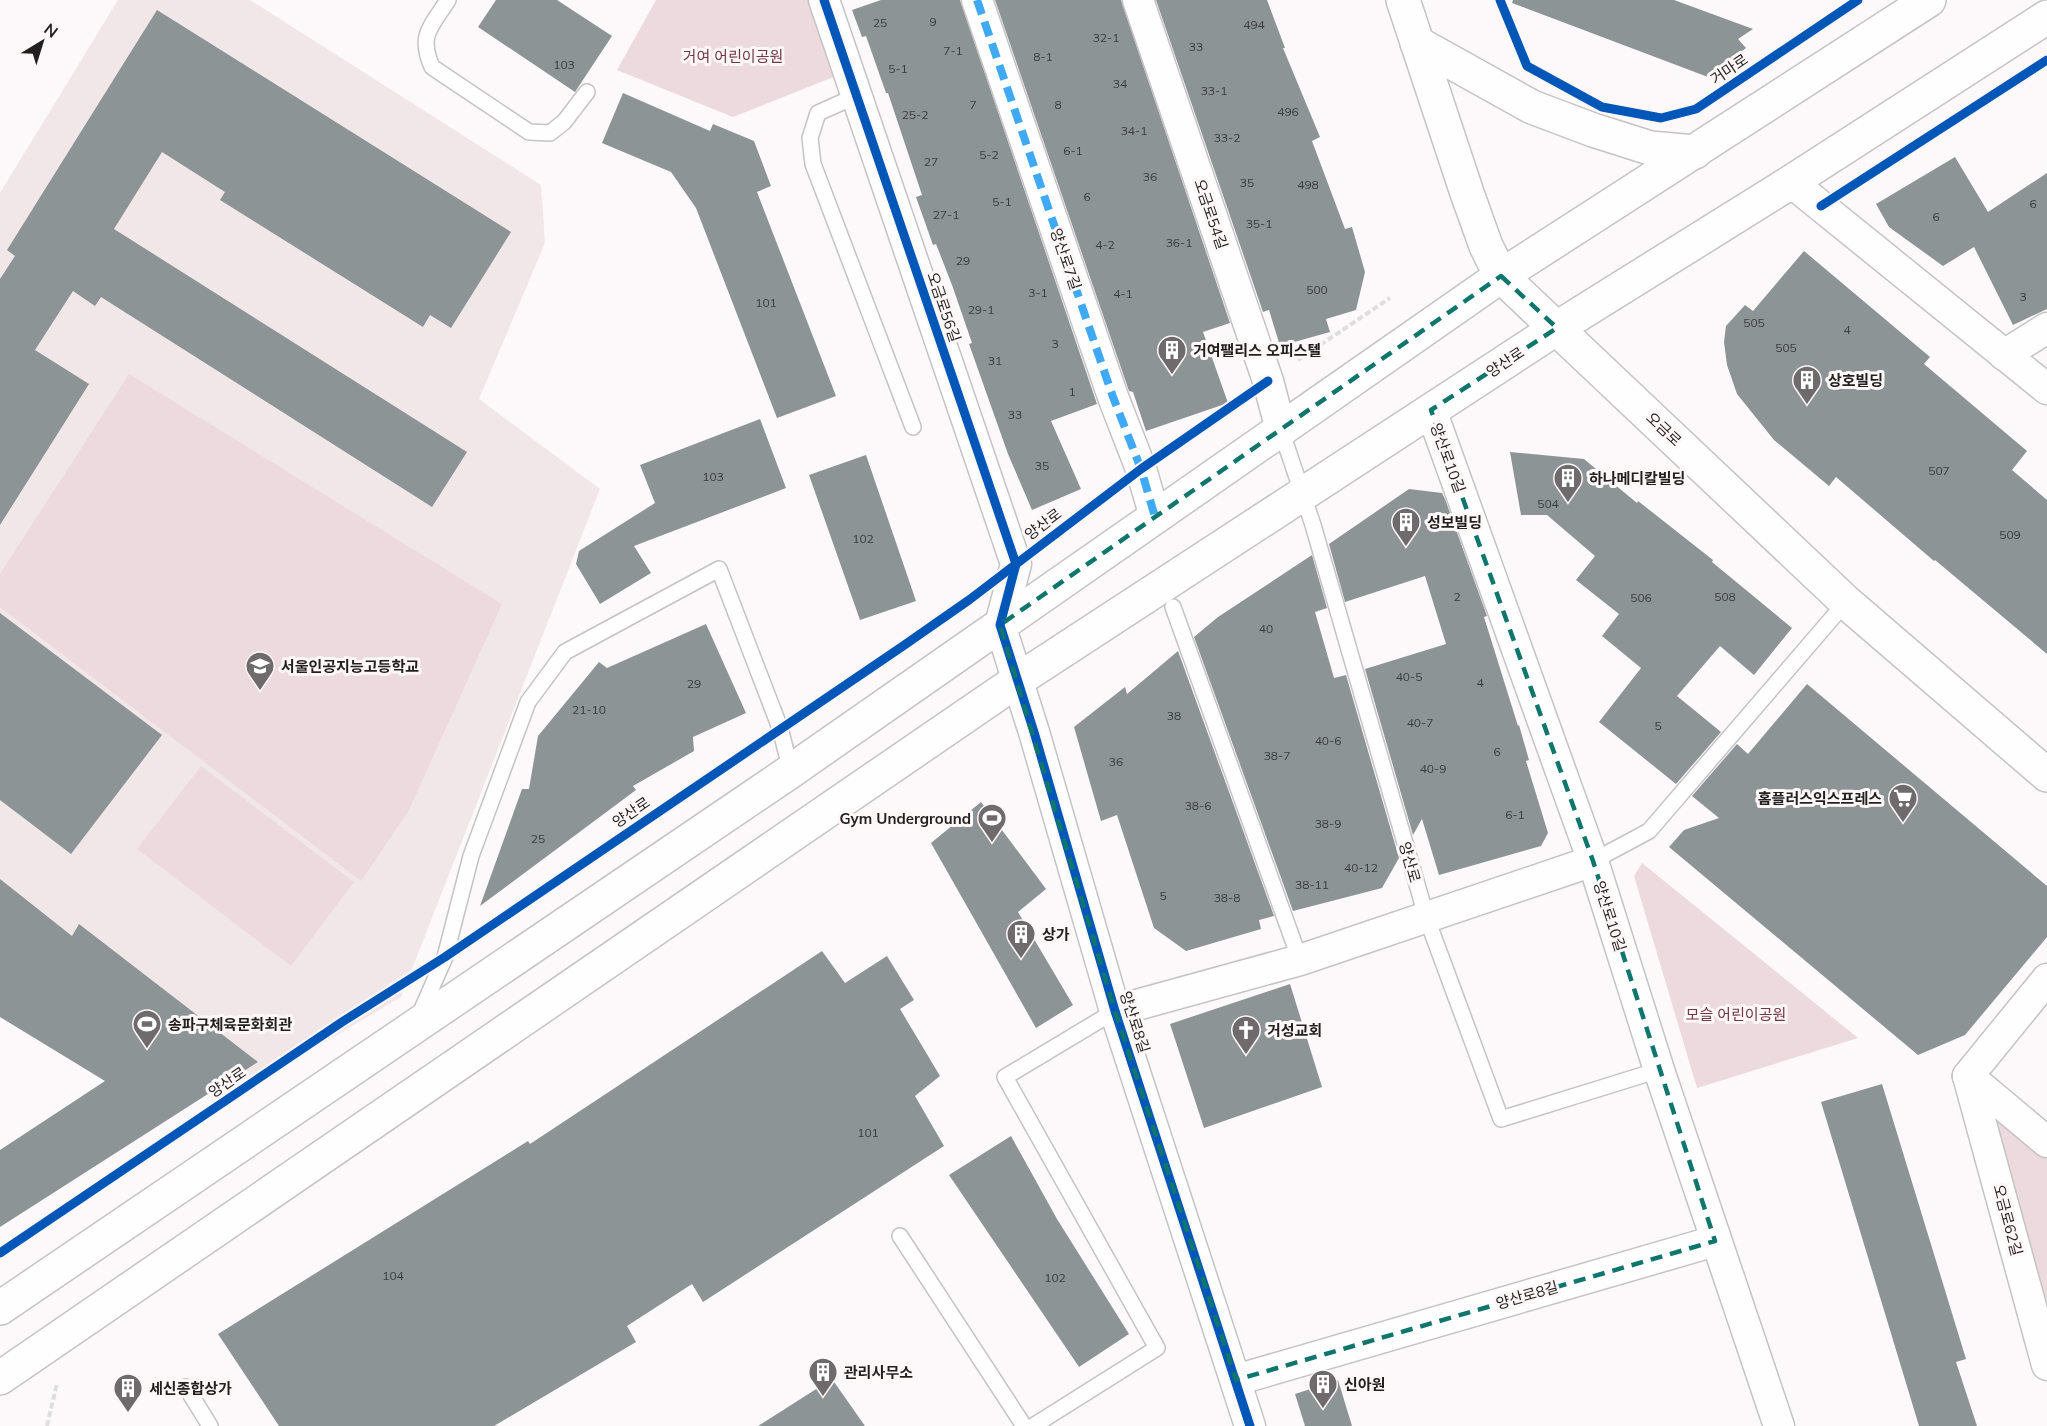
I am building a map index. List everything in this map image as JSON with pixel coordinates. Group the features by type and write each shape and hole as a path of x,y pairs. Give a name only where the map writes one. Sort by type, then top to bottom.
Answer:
{"main road":[{"name":"오금로","path":"1403,0 1467,193 1486,246 1501,276 1846,602 2047,775"},
{"path":"0,1308 791,771 1501,276 1929,0"},
{"path":"1557,328 1791,182 2047,17"},
{"path":"1417,43 1532,108 1650,148 1695,152"},
{"name":"양산로","path":"0,1378 1018,680 1557,328"}],"street":[{"name":"오금로56길","path":"824,0 1016,564 1000,625"},
{"name":"양산로7길","path":"977,0 1113,397 1141,469 1155,517"},
{"name":"오금로54길","path":"1138,0 1268,381 1281,430"},
{"path":"1791,182 2047,389"},
{"path":"2004,355 2047,328"},
{"name":"양산로10길","path":"1431,410 1593,861 1659,1071 1779,1426"},
{"name":"양산로8길","path":"1000,625 1115,1011 1250,1426"},
{"name":"양산로8길","path":"1115,1011 1300,960 1427,919 1593,861"},
{"path":"2047,979 1968,1076 2047,1142"},
{"name":"오금로62길","path":"1968,1076 2047,1365"},
{"name":"양산로8길","path":"1236,1380 1715,1241"}],"lane":[{"path":"448,0 425,36 426,54 432,67 529,132 550,133 564,122 587,92"},
{"path":"856,96 818,113 810,138 813,164 914,427"},
{"name":"양산로","path":"1281,430 1302,494 1427,919 1500,1119 1659,1071"},
{"path":"414,1027 445,957 471,856 528,702 565,652 718,569 780,728 791,771"},
{"path":"1593,861 1649,831 1846,602"},
{"path":"1173,607 1300,960"},
{"path":"1033,1426 1157,1348 1005,1077 1115,1011"},
{"path":"900,1236 1024,1426"},
{"path":"186,1387 210,1426"}],"path":[{"path":"1268,381 1390,298"}],"highlighted area":[{"path":"1501,276 1557,328 1431,410 1593,861 1715,1241 1236,1380 1115,1011 1000,625"}],"shaded area":[{"name":"서울인공지능고등학교","path":"118,0 250,0 541,185 545,243 479,399 600,489 401,997 249,1087 0,892 0,193"}],"green space":[{"name":"거여 어린이공원","path":"656,0 811,0 836,76 733,117 617,70"},
{"path":"129,374 502,604 409,810 361,881 0,607 0,574"},
{"path":"201,766 354,882 291,966 137,849"},
{"name":"모슬 어린이공원","path":"1642,863 1858,1038 1697,1088 1634,876"},
{"path":"1968,1076 2047,1142 2047,1365"}],"building":[{"path":"496,0 557,0 612,36 575,92 478,27"},
{"path":"881,0 960,0 1097,404 1051,421 1081,489 1032,510 1008,454 969,344 972,343 952,285 936,244 933,245 916,197 922,195 888,93 886,93 866,36 862,37 852,10"},
{"path":"995,0 1121,0 1230,323 1203,332 1228,403 1146,431 1133,392 1129,391"},
{"path":"1156,0 1267,0 1285,48 1283,48 1320,137 1312,141 1345,229 1352,227 1365,272 1356,310 1326,319 1330,332 1280,346 1269,310 1263,312"},
{"path":"1513,0 1674,0 1753,29 1738,39 1746,48 1708,77 1512,3"},
{"path":"157,10 511,232 451,328 430,315 423,327 220,200 225,192 162,152 114,229 467,452 432,507 101,297 95,306 73,291 35,350 89,384 0,525 0,279 15,256 7,250"},
{"path":"623,93 710,131 713,124 754,141 771,186 757,192 836,396 777,418 696,208 671,172 602,143"},
{"path":"1955,157 1988,212 2047,173 2047,309 2013,325 1974,247 1943,266 1889,227 1876,204"},
{"path":"1804,251 1930,357 1924,364 2027,451 2012,470 2047,500 2047,654 1836,477 1829,486 1774,440 1737,394 1727,365 1724,342 1726,326 1745,305 1753,311"},
{"path":"760,419 786,488 634,546 651,573 600,604 576,564 579,551 655,503 640,465"},
{"path":"1510,452 1584,459 1637,503 1638,501 1713,560 1712,562 1792,628 1754,675 1720,646 1677,696 1721,732 1676,784 1599,722 1641,668 1602,636 1619,614 1576,580 1595,556 1547,515 1521,515"},
{"path":"866,455 916,601 860,620 809,475"},
{"path":"1409,489 1442,493 1445,499 1487,616 1484,617 1519,725 1529,760 1526,761 1548,833 1541,846 1439,875 1422,819 1413,835 1365,669 1446,644 1425,576 1345,602 1329,544"},
{"path":"1312,555 1327,608 1315,612 1334,678 1346,675 1399,858 1382,888 1293,911 1194,637 1218,617"},
{"path":"0,613 162,735 71,854 0,800"},
{"path":"706,624 746,713 693,737 694,751 633,786 636,790 480,906 522,789 529,789 538,736 599,662 607,668"},
{"path":"1178,651 1274,916 1259,920 1261,929 1186,951 1154,928 1117,815 1101,821 1074,727 1125,687 1127,694"},
{"path":"1807,684 2047,886 2047,937 1965,1035 1918,1055 1669,847 1684,830 1719,818 1692,796 1737,744 1748,754"},
{"name":"상가","path":"981,802 1046,889 1018,912 1073,1005 1036,1028 931,843"},
{"name":"송파구체육문화회관","path":"0,879 72,936 79,924 258,1062 0,1227 0,1150 105,1081 0,1017"},
{"path":"822,951 845,983 887,956 914,1000 900,1009 940,1076 915,1096 944,1146 703,1302 692,1284 627,1326 636,1342 494,1426 279,1426 218,1334 528,1141 530,1144"},
{"name":"거성교회","path":"1290,984 1322,1087 1204,1128 1170,1024"},
{"path":"1882,1084 1966,1359 1956,1362 1977,1426 1919,1426 1821,1102"},
{"path":"1011,1136 1057,1219 1129,1334 1079,1367 949,1175"},
{"name":"관리사무소","path":"832,1379 865,1426 758,1426"},
{"name":"신아원","path":"1338,1380 1352,1426 1305,1426 1295,1394"}],"marked path":[{"path":"977,0 1113,397 1141,469 1155,517"}],"cycle path":[{"path":"824,0 1016,564 1000,625 1034,732 1115,1011 1250,1426"},
{"name":"거마로","path":"1500,0 1527,66 1602,107 1661,118 1696,109 1858,0"},
{"path":"1821,206 2047,60"},
{"path":"0,1253 342,1022 445,957 903,646 969,600 1141,469 1268,381"}],"place":[{"name":"거여팰리스 오피스텔","path":"1172,376"},
{"name":"상호빌딩","path":"1807,406"},
{"name":"하나메디칼빌딩","path":"1568,504"},
{"name":"성보빌딩","path":"1406,548"},
{"name":"서울인공지능고등학교","path":"260,692"},
{"name":"홈플러스익스프레스","path":"1903,824"},
{"name":"Gym Underground","path":"992,844"},
{"name":"상가","path":"1021,960"},
{"name":"송파구체육문화회관","path":"147,1050"},
{"name":"거성교회","path":"1246,1056"},
{"name":"관리사무소","path":"823,1398"},
{"name":"신아원","path":"1323,1410"},
{"name":"세신종합상가","path":"128,1414"}]}
